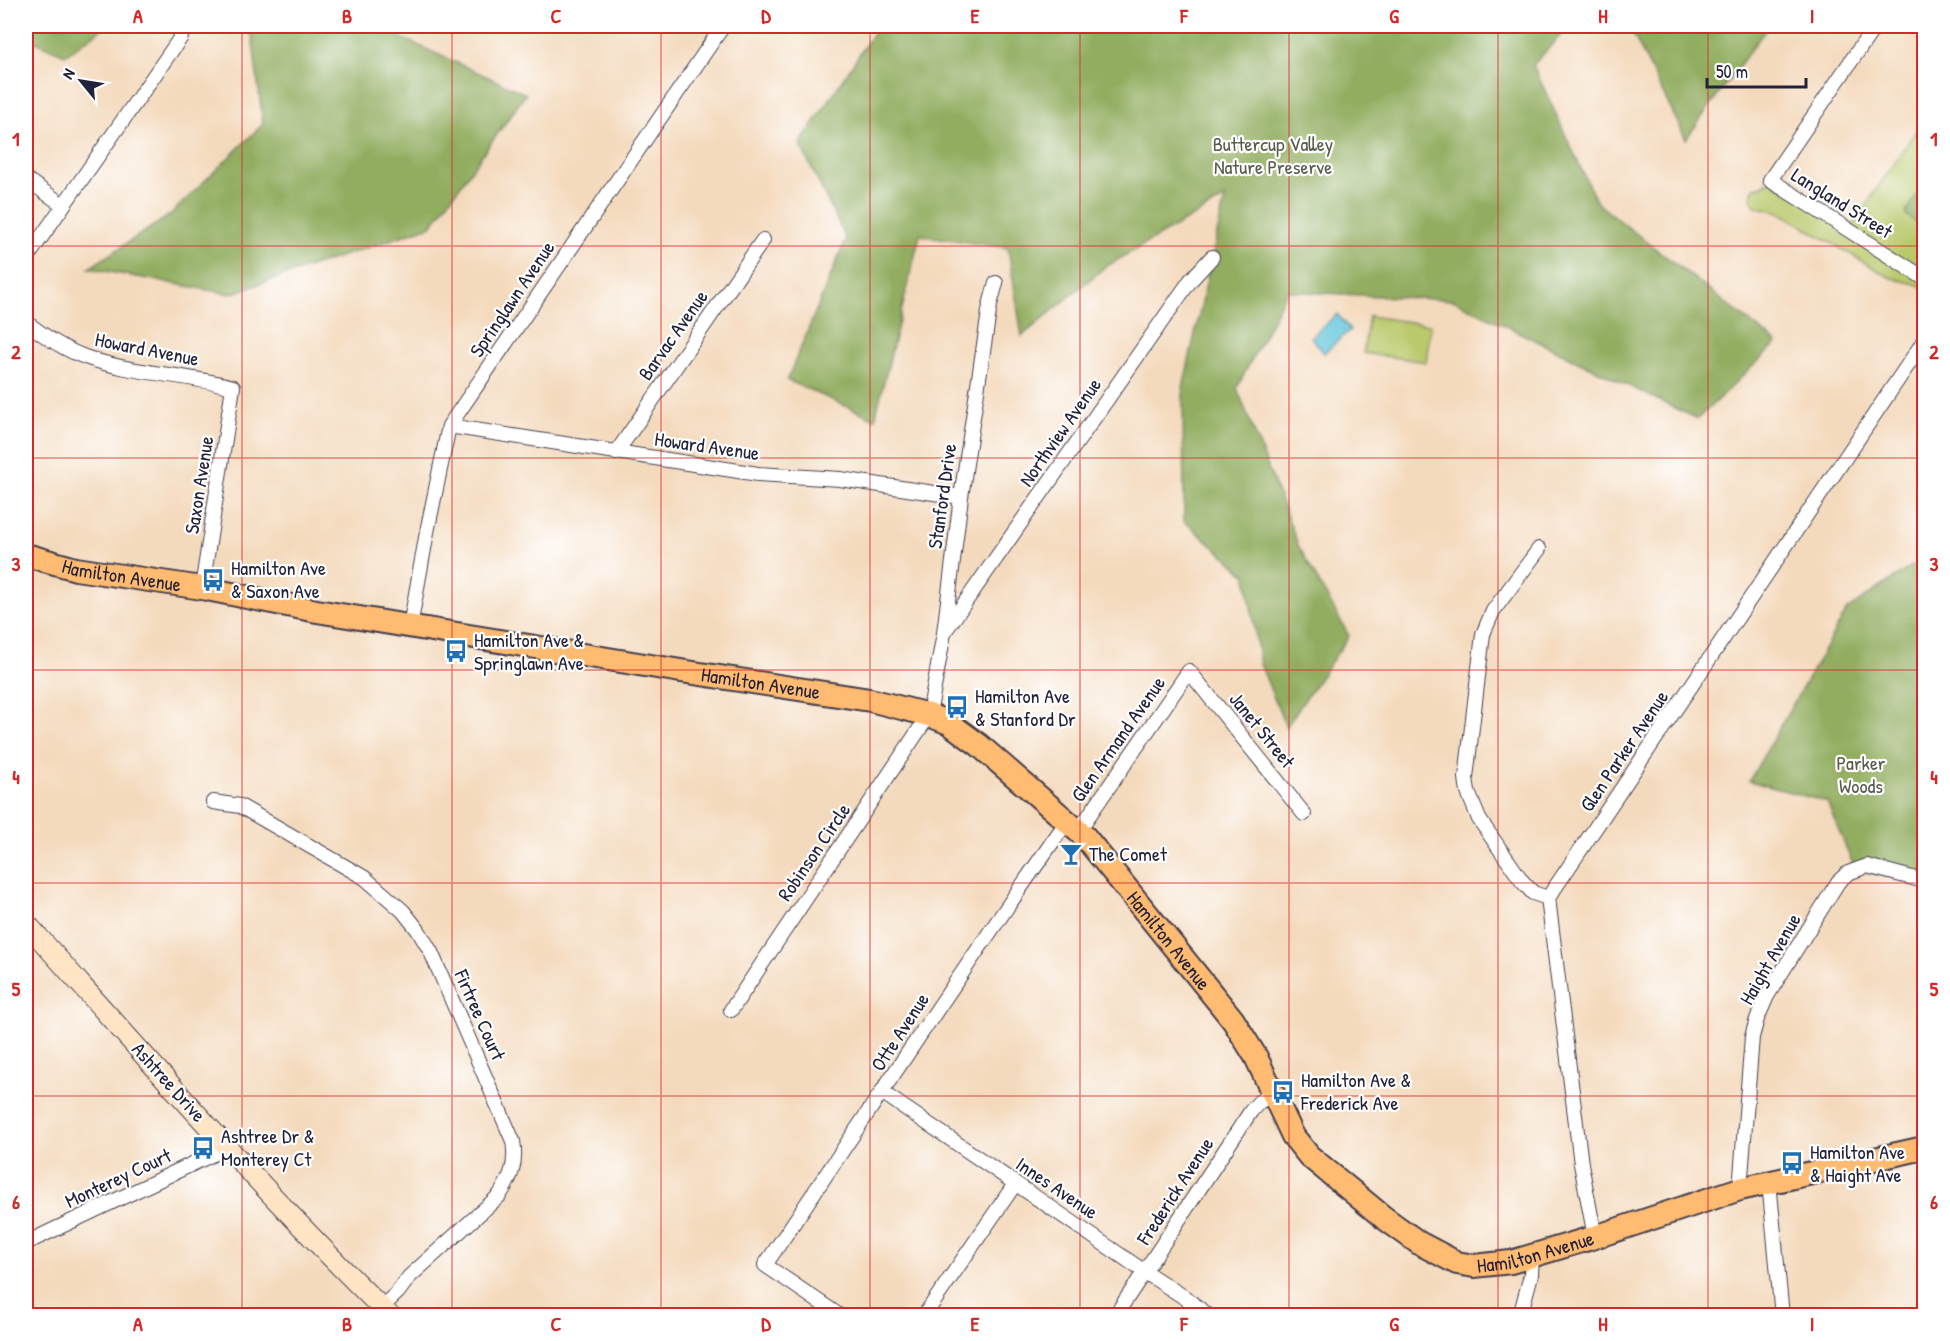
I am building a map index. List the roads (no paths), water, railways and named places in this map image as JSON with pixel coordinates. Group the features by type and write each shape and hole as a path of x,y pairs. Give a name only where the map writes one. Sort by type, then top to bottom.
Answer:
{"main road":[{"name":"Hamilton Avenue","path":"26,555 76,569 202,588 410,627 870,700 928,715 949,723 979,745 1073,825 1233,1020 1256,1058 1293,1136 1309,1156 1383,1217 1419,1243 1456,1263 1474,1266 1511,1262 1740,1189 1924,1148"}],"street":[{"name":"Springlawn Avenue","path":"410,627 449,426 723,26"},
{"name":"Langland Street","path":"1875,26 1770,180 1924,278"},
{"path":"26,259 181,37"},
{"path":"26,179 63,205"},
{"name":"Barvac Avenue","path":"616,453 763,240"},
{"name":"Northview Avenue","path":"944,633 1190,281 1212,257"},
{"name":"Stanford Drive","path":"928,715 944,633 961,497 990,305 996,283"},
{"name":"Howard Avenue","path":"26,322 61,346 84,357 107,364 233,387"},
{"name":"Glen Parker Avenue","path":"1548,898 1924,341"},
{"name":"Saxon Avenue","path":"202,588 233,387"},
{"name":"Howard Avenue","path":"449,426 758,474 840,479 961,497"},
{"path":"1539,549 1493,611 1482,634 1466,778 1470,799 1479,819 1522,881 1533,893 1548,898 1581,1164 1595,1237"},
{"name":"Janet Street","path":"1189,670 1304,814"},
{"name":"Glen Armand Avenue","path":"1073,825 1189,670"},
{"name":"Robinson Circle","path":"731,1010 928,715"},
{"name":"Firtree Court","path":"213,802 240,806 298,839 365,878 403,911 431,952 513,1142 515,1165 509,1182 500,1196 409,1277 386,1312"},
{"name":"Otte Avenue","path":"840,1316 765,1265 883,1093 962,971 1073,825"},
{"name":"Haight Avenue","path":"1740,1189 1752,1037 1767,996 1838,882 1848,873 1867,866 1924,881"},
{"name":"Ashtree Drive","path":"26,923 228,1147 356,1284 386,1312"},
{"name":"Innes Avenue","path":"883,1093 1209,1316"},
{"name":"Frederick Avenue","path":"1115,1316 1251,1111 1259,1102 1273,1093"},
{"name":"Monterey Court","path":"26,1243 228,1147"},
{"path":"1769,1182 1782,1316"},
{"path":"924,1316 1015,1184"},
{"path":"1521,1316 1531,1275 1532,1256"}],"water":[{"path":"1337,314 1350,330 1324,353 1311,337"}],"place":[{"name":"Hamilton Ave & Saxon Ave","path":"213,580"},
{"name":"Hamilton Ave & Springlawn Ave","path":"456,651"},
{"name":"Hamilton Ave & Stanford Dr","path":"957,707"},
{"name":"The Comet","path":"1071,854"},
{"name":"Hamilton Ave & Frederick Ave","path":"1283,1092"},
{"name":"Ashtree Dr & Monterey Ct","path":"203,1148"},
{"name":"Hamilton Ave & Haight Ave","path":"1792,1163"}],"park label":[{"name":"Buttercup Valley Nature Preserve","path":"1273,156"},
{"name":"Parker Woods","path":"1861,774"}]}
